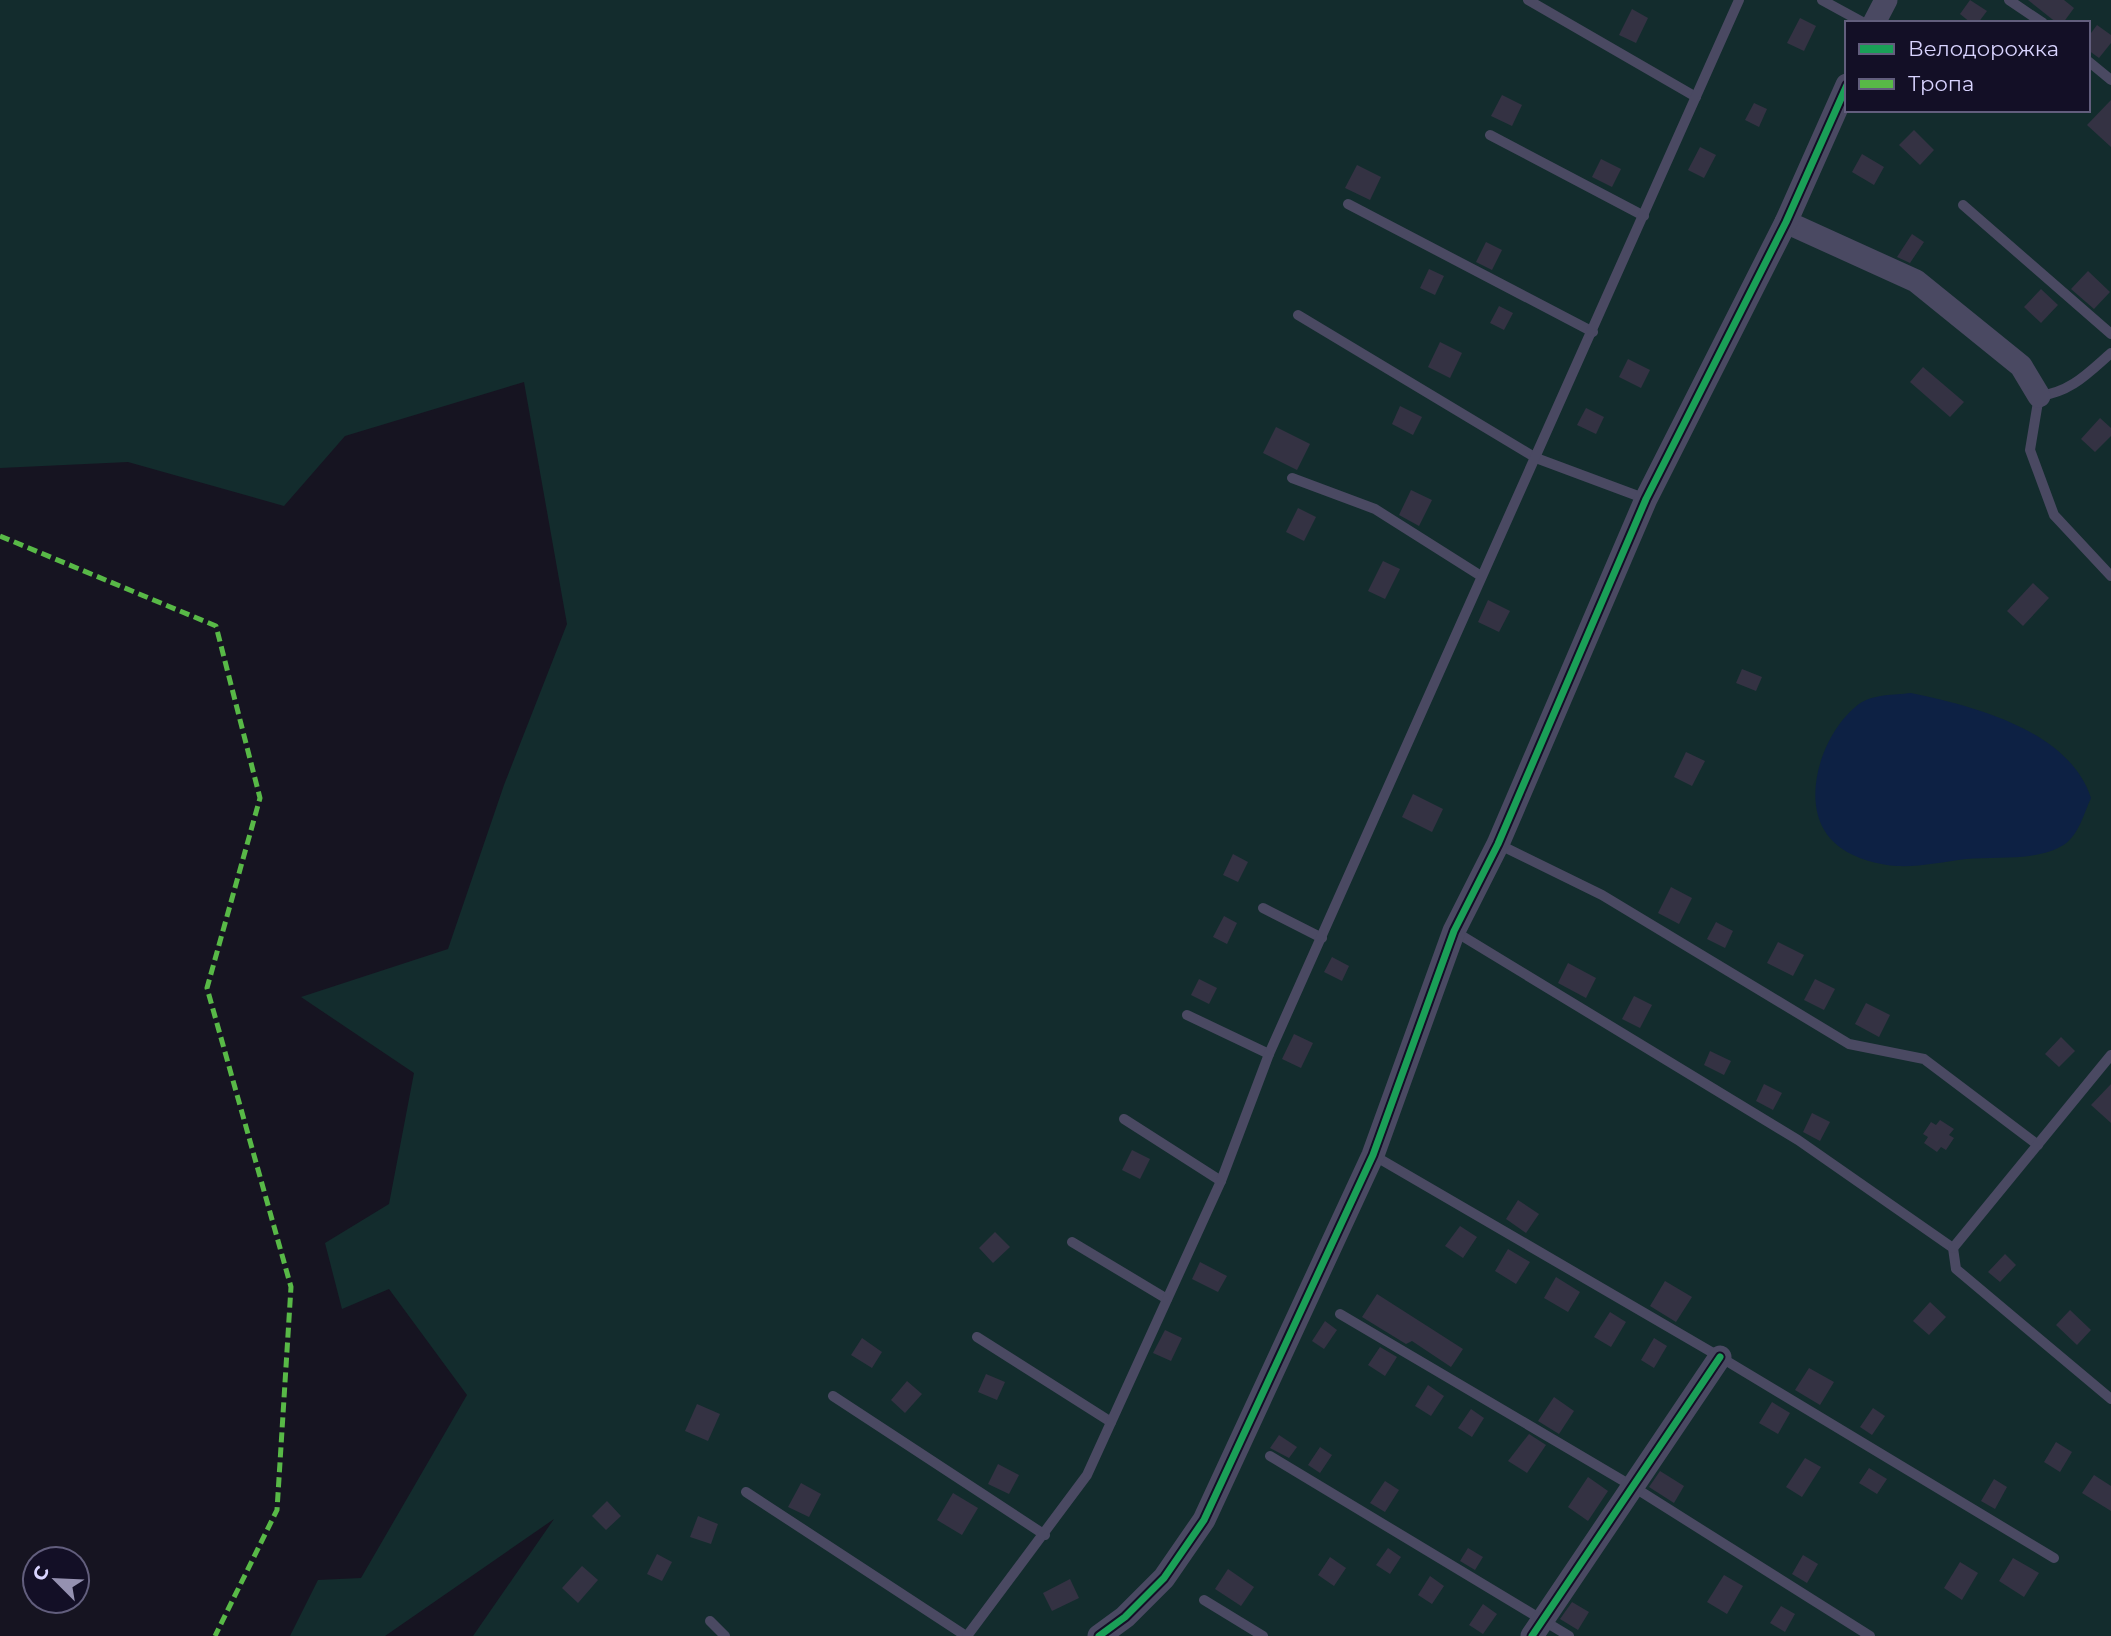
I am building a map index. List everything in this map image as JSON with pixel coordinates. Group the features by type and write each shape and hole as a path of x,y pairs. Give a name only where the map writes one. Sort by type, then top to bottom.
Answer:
{"street":[{"path":"1875,21 1886,0"},
{"path":"1099,1636 1125,1617 1164,1578 1204,1520 1373,1155 1454,931 1498,844 1646,499 1786,222 1845,89"},
{"path":"1786,222 1916,281 2021,366 2039,397"},
{"path":"1538,1628 1720,1357"}],"lane":[{"path":"1528,0 1696,97"},
{"path":"746,1492 967,1636 1045,1535 1087,1475 1221,1181 1269,1054 1739,0"},
{"path":"1822,0 1860,21"},
{"path":"2009,0 2040,21"},
{"path":"2090,63 2111,80"},
{"path":"1490,135 1644,216"},
{"path":"1348,204 1593,332"},
{"path":"1963,205 2111,334"},
{"path":"1298,315 1536,458 1646,499"},
{"path":"2111,353 2076,384 2057,394 2039,397 2030,450 2054,515 2111,576"},
{"path":"1292,478 1375,509 1481,576"},
{"path":"1498,844 1602,895 1849,1044 1924,1059 2038,1145"},
{"path":"1263,908 1322,938"},
{"path":"1454,931 1798,1140 1954,1248"},
{"path":"1186,1014 1269,1054"},
{"path":"2111,1055 1954,1248 1956,1269 2111,1399"},
{"path":"1124,1119 1221,1181"},
{"path":"1373,1155 1720,1357 2054,1558"},
{"path":"1072,1242 1167,1299"},
{"path":"1340,1314 1632,1486 1870,1636"},
{"path":"977,1337 1111,1422"},
{"path":"833,1396 1045,1535"},
{"path":"1270,1456 1538,1628 1569,1636"},
{"path":"1204,1600 1263,1636"},
{"path":"710,1621 725,1636"}],"green space":[{"path":"0,0 2111,0 2111,1636 473,1636 554,1519 385,1636 290,1636 318,1580 361,1578 467,1395 389,1289 342,1309 325,1243 389,1204 414,1073 301,997 448,949 504,785 567,624 524,382 345,436 284,506 128,462 0,468"}],"water":[{"path":"1911,693 1962,705 2016,725 2041,738 2062,755 2079,774 2091,798 2078,829 2070,840 2054,850 2030,856 1966,859 1906,866 1868,861 1841,848 1826,834 1818,816 1815,796 1817,774 1833,734 1859,704 1877,697"}],"building":[{"path":"1970,0 1987,11 1980,21 1969,21 1960,14"},
{"path":"2028,0 2064,0 2074,8 2064,21 2054,21"},
{"path":"1632,9 1648,18 1636,43 1619,35"},
{"path":"1800,18 1816,26 1804,51 1787,43"},
{"path":"2097,25 2111,35 2111,43 2099,58 2090,51 2090,34"},
{"path":"1502,95 1522,105 1512,126 1491,116"},
{"path":"2111,100 2111,147 2087,125"},
{"path":"1754,103 1767,109 1759,127 1745,120"},
{"path":"1914,130 1934,150 1920,165 1899,145"},
{"path":"1700,147 1716,155 1704,178 1688,170"},
{"path":"1862,154 1884,167 1874,185 1852,172"},
{"path":"1601,159 1621,169 1612,187 1592,177"},
{"path":"1357,165 1381,177 1370,200 1345,188"},
{"path":"1912,234 1924,242 1910,263 1897,257"},
{"path":"1486,242 1502,250 1492,270 1476,262"},
{"path":"1429,269 1444,276 1435,295 1420,288"},
{"path":"2088,271 2110,292 2094,309 2071,289"},
{"path":"2041,289 2058,305 2041,323 2024,307"},
{"path":"1499,306 1513,313 1504,330 1490,323"},
{"path":"1440,342 1462,353 1450,378 1428,367"},
{"path":"1628,359 1650,370 1641,388 1619,377"},
{"path":"1923,367 1964,402 1950,417 1910,382"},
{"path":"1400,406 1422,417 1413,435 1392,424"},
{"path":"1586,408 1604,417 1596,434 1577,425"},
{"path":"2100,418 2111,428 2111,436 2095,452 2081,439"},
{"path":"1276,427 1310,444 1297,470 1263,453"},
{"path":"1411,490 1432,500 1419,526 1399,515"},
{"path":"1298,508 1316,517 1304,541 1286,532"},
{"path":"1383,561 1400,569 1385,599 1368,591"},
{"path":"2033,583 2049,598 2023,626 2007,611"},
{"path":"1488,600 1510,611 1499,632 1478,622"},
{"path":"1742,669 1762,677 1756,691 1736,683"},
{"path":"1686,752 1705,761 1692,786 1674,777"},
{"path":"1413,794 1443,809 1432,832 1402,817"},
{"path":"1233,854 1248,862 1238,882 1223,875"},
{"path":"1671,887 1692,898 1679,924 1658,913"},
{"path":"1224,916 1237,923 1227,944 1213,937"},
{"path":"1716,922 1733,931 1725,948 1707,939"},
{"path":"1778,942 1804,955 1793,976 1767,963"},
{"path":"1332,957 1349,966 1342,981 1324,972"},
{"path":"1568,963 1596,978 1586,998 1558,983"},
{"path":"1199,979 1217,988 1209,1004 1191,995"},
{"path":"1815,979 1835,989 1824,1010 1804,1000"},
{"path":"1634,996 1652,1005 1640,1028 1622,1019"},
{"path":"1866,1003 1890,1015 1879,1037 1855,1024"},
{"path":"1294,1034 1313,1043 1301,1068 1282,1059"},
{"path":"2061,1037 2075,1051 2059,1067 2045,1054"},
{"path":"1710,1051 1731,1061 1724,1075 1704,1065"},
{"path":"1764,1084 1782,1093 1773,1110 1756,1101"},
{"path":"2111,1084 2111,1123 2091,1105"},
{"path":"1812,1113 1830,1122 1820,1141 1803,1132"},
{"path":"1940,1120 1954,1129 1949,1135 1954,1138 1946,1150 1941,1147 1937,1152 1924,1143 1928,1137 1923,1134 1931,1122 1936,1125"},
{"path":"1132,1150 1150,1159 1140,1179 1122,1170"},
{"path":"1518,1200 1539,1214 1526,1233 1506,1219"},
{"path":"1460,1226 1477,1237 1463,1258 1445,1246"},
{"path":"995,1232 1010,1247 993,1263 979,1248"},
{"path":"1508,1249 1530,1262 1516,1284 1495,1271"},
{"path":"2005,1254 2016,1265 2000,1282 1988,1272"},
{"path":"1200,1262 1227,1276 1218,1292 1192,1279"},
{"path":"1556,1277 1580,1292 1568,1312 1544,1298"},
{"path":"1665,1281 1692,1297 1676,1322 1650,1306"},
{"path":"1377,1294 1463,1349 1451,1367 1412,1341 1406,1344 1362,1317"},
{"path":"1930,1302 1946,1317 1929,1335 1913,1321"},
{"path":"2070,1310 2091,1330 2077,1345 2056,1325"},
{"path":"1610,1312 1626,1322 1611,1347 1594,1337"},
{"path":"1325,1321 1337,1330 1324,1349 1312,1341"},
{"path":"1165,1330 1182,1338 1171,1361 1153,1353"},
{"path":"862,1338 882,1352 872,1368 851,1355"},
{"path":"1654,1338 1667,1346 1654,1368 1641,1360"},
{"path":"1380,1347 1397,1357 1385,1376 1368,1365"},
{"path":"1809,1368 1834,1382 1820,1405 1795,1390"},
{"path":"986,1374 1005,1382 997,1400 978,1392"},
{"path":"907,1381 922,1394 905,1413 891,1400"},
{"path":"1428,1385 1444,1396 1431,1416 1415,1406"},
{"path":"1554,1397 1574,1411 1559,1434 1538,1421"},
{"path":"1772,1402 1790,1413 1778,1434 1759,1423"},
{"path":"697,1404 720,1414 708,1441 685,1431"},
{"path":"1873,1408 1885,1416 1872,1435 1860,1427"},
{"path":"1471,1409 1484,1418 1472,1437 1458,1428"},
{"path":"1529,1434 1546,1445 1527,1473 1508,1461"},
{"path":"1279,1435 1297,1447 1289,1458 1270,1448"},
{"path":"2056,1442 2072,1452 2060,1472 2044,1462"},
{"path":"1320,1447 1332,1455 1320,1473 1308,1465"},
{"path":"1805,1458 1821,1467 1802,1497 1786,1487"},
{"path":"998,1464 1019,1475 1009,1494 988,1484"},
{"path":"1869,1468 1887,1479 1877,1494 1859,1483"},
{"path":"1660,1471 1684,1486 1674,1503 1649,1487"},
{"path":"2094,1475 2111,1486 2111,1511 2082,1493"},
{"path":"1588,1477 1608,1491 1588,1521 1568,1507"},
{"path":"1994,1479 2007,1487 1995,1509 1981,1501"},
{"path":"1385,1481 1399,1490 1385,1512 1370,1503"},
{"path":"801,1483 821,1494 809,1517 788,1507"},
{"path":"953,1493 978,1508 962,1535 937,1520"},
{"path":"607,1501 621,1516 606,1530 592,1516"},
{"path":"698,1516 718,1524 711,1544 690,1537"},
{"path":"1388,1548 1401,1557 1390,1574 1376,1565"},
{"path":"1468,1548 1483,1557 1475,1570 1460,1561"},
{"path":"657,1554 672,1562 662,1581 647,1574"},
{"path":"1803,1555 1818,1564 1807,1583 1792,1574"},
{"path":"1330,1557 1346,1568 1334,1586 1318,1575"},
{"path":"2013,1558 2039,1573 2024,1597 1999,1581"},
{"path":"1960,1562 1978,1573 1962,1600 1944,1588"},
{"path":"582,1566 598,1580 578,1603 562,1588"},
{"path":"1228,1569 1254,1587 1241,1606 1215,1589"},
{"path":"1724,1575 1743,1586 1727,1614 1707,1602"},
{"path":"1430,1576 1444,1586 1432,1604 1418,1595"},
{"path":"1070,1579 1079,1598 1052,1611 1043,1593"},
{"path":"1572,1602 1589,1612 1578,1630 1560,1619"},
{"path":"1483,1604 1497,1614 1483,1634 1469,1625"},
{"path":"1781,1606 1795,1614 1785,1632 1770,1623"}],"marked path":[{"path":"0,536 216,626 260,798 207,988 291,1287 277,1510 215,1636"}],"cycle path":[{"path":"1099,1636 1125,1617 1164,1578 1204,1520 1373,1155 1454,931 1498,844 1646,499 1786,222 1845,89"},
{"path":"1532,1636 1720,1357"}]}
